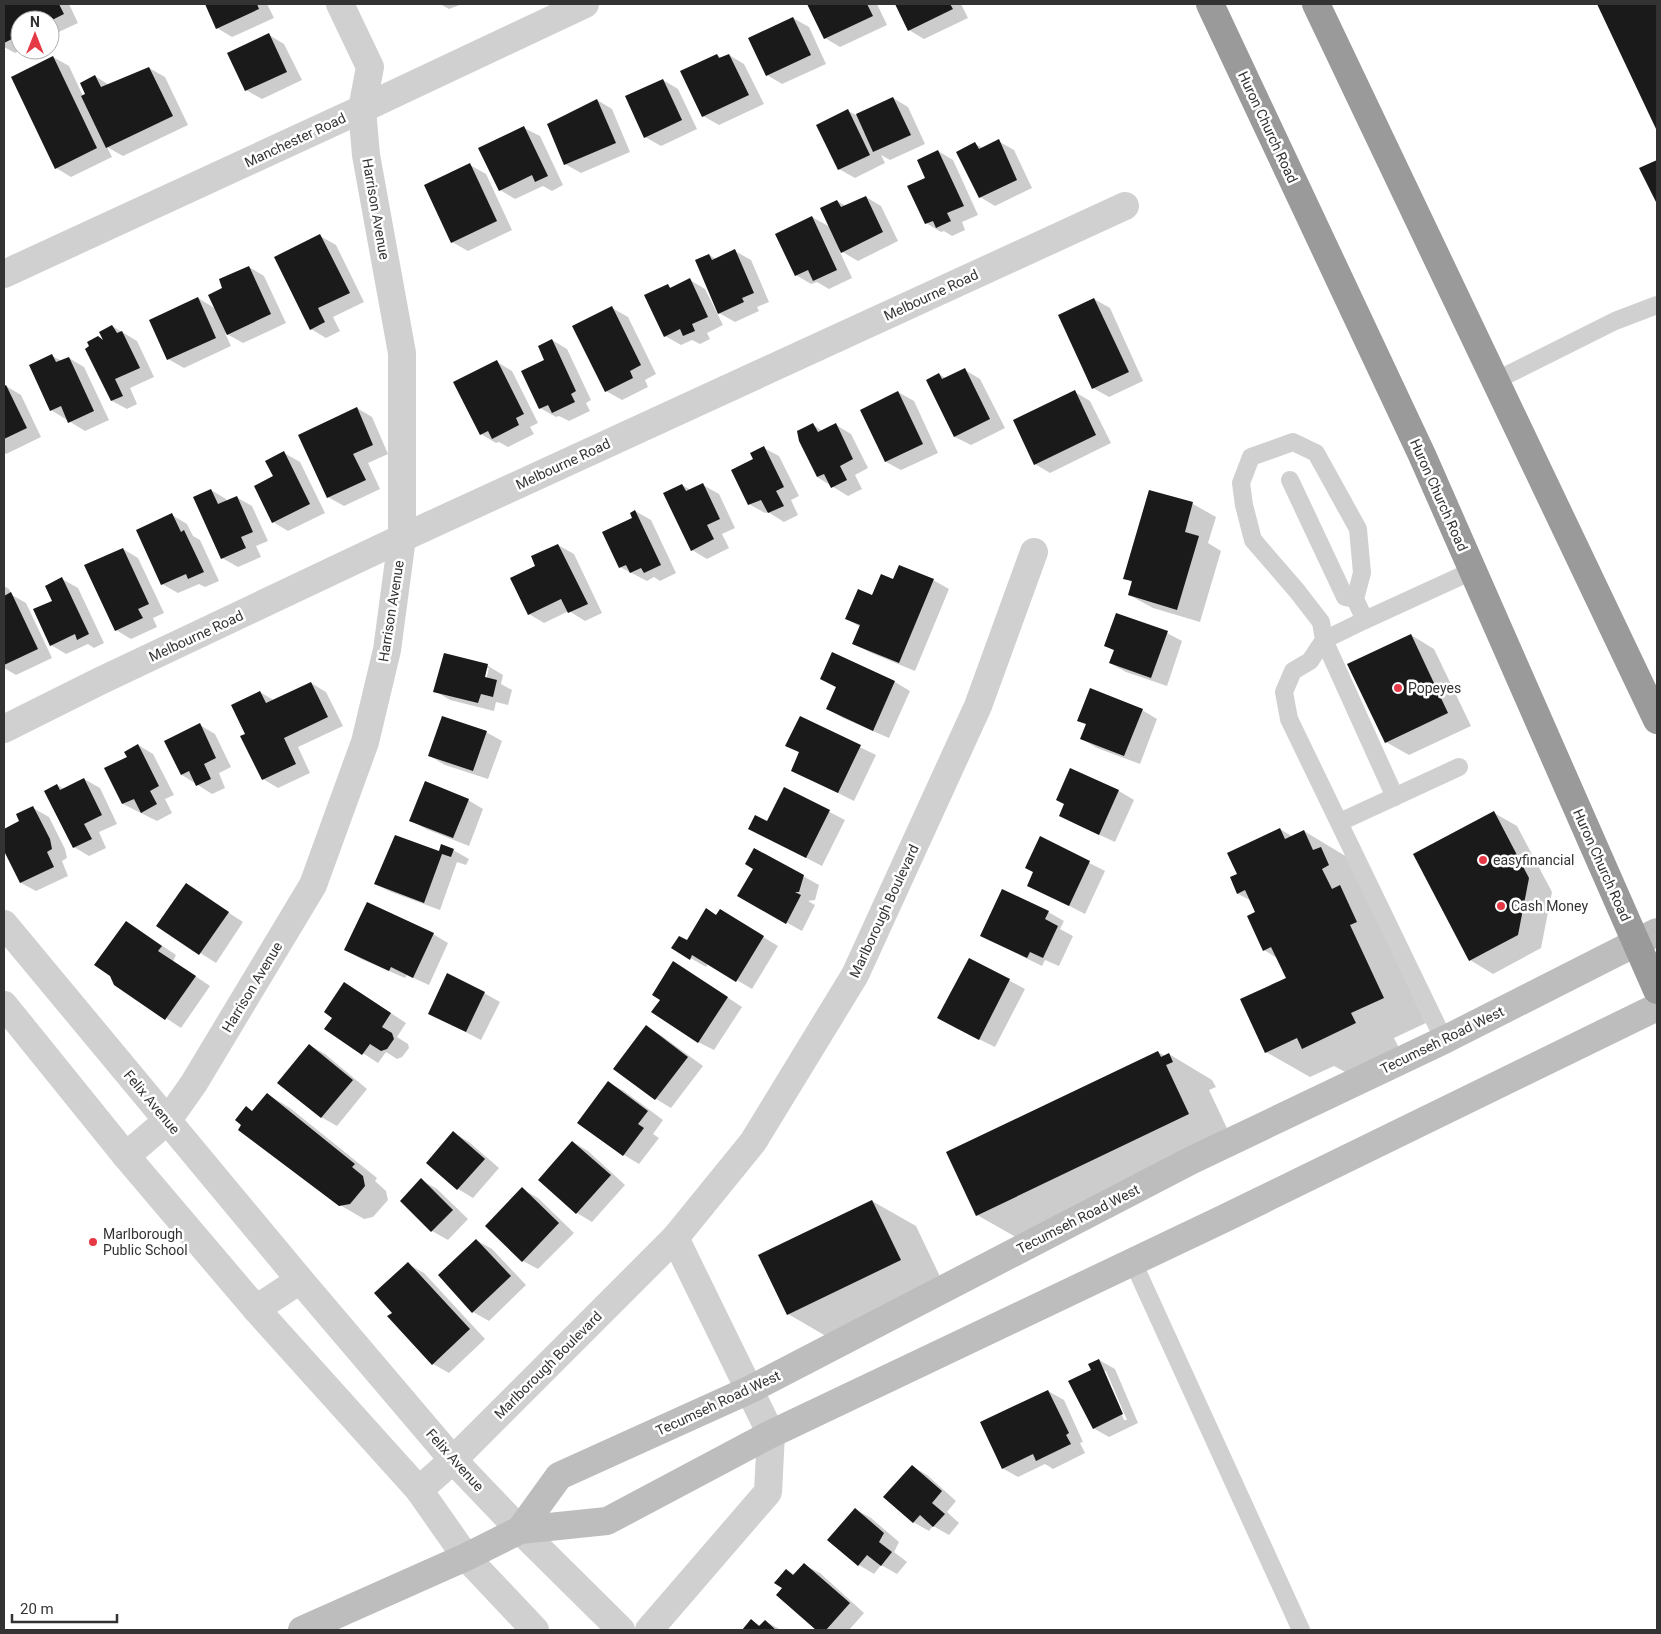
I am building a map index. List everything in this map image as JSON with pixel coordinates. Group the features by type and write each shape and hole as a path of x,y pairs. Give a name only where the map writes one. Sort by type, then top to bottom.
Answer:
{"highway":[{"name":"Huron Church Road","path":"1210,4 1422,455 1472,571 1647,937 1657,990"},
{"path":"1321,5 1495,380 1657,720"}],"main road":[{"name":"Tecumseh Road West","path":"520,1530 559,1476 749,1390 1192,1160 1444,1040 1647,937"},
{"name":"Tecumseh Road West","path":"302,1630 520,1530 607,1521 771,1434 1133,1262 1657,1007"}],"street":[{"name":"Harrison Avenue","path":"126,1156 168,1120 194,1083 313,885 365,742 387,650 402,538 402,353 366,155 362,109 370,68 340,4"},
{"name":"Manchester Road","path":"4,273 362,109 585,4"},
{"name":"Melbourne Road","path":"4,729 100,681 402,538 1125,206"},
{"name":"Marlborough Boulevard","path":"419,1490 454,1460 675,1238 753,1142 855,975 978,706 1034,552"},
{"name":"Felix Avenue","path":"4,924 300,1280 454,1460 520,1530 621,1630"},
{"path":"4,1006 126,1156 256,1309 419,1490 466,1556 535,1630"},
{"path":"649,1630 768,1492 771,1434 675,1238"},
{"path":"256,1309 300,1280"}],"lane":[{"path":"1495,380 1615,321 1657,305"},
{"path":"1365,620 1355,599 1362,573 1358,529 1316,453 1293,442 1251,457 1241,483 1244,505 1253,540 1321,622 1324,640 1395,797"},
{"path":"1290,480 1345,597 1355,599"},
{"path":"1444,1040 1289,718 1284,692 1293,672 1310,661 1324,640 1472,571"},
{"path":"1340,822 1459,767"},
{"path":"1133,1262 1301,1630"}],"building":[{"path":"4,4 59,4 64,14 60,16 60,10 10,10 10,40 4,43"},
{"path":"205,4 257,4 259,9 216,29"},
{"path":"807,4 867,4 873,16 824,39"},
{"path":"895,4 950,4 953,9 908,31"},
{"path":"1597,4 1657,4 1657,131"},
{"path":"793,17 811,55 766,76 748,38"},
{"path":"269,33 287,72 245,91 227,53"},
{"path":"717,54 719,58 729,54 749,95 702,117 680,71"},
{"path":"45,60 55,60 97,148 55,169 11,77"},
{"path":"149,67 173,116 106,148 81,96 85,94 80,83 95,75 101,87"},
{"path":"663,79 682,120 644,138 625,96"},
{"path":"893,97 911,135 873,152 856,114"},
{"path":"597,99 616,143 564,165 547,124"},
{"path":"848,109 870,155 838,170 816,125"},
{"path":"524,126 548,176 535,182 532,175 499,191 478,148"},
{"path":"999,139 1017,180 979,198 956,152 975,142 979,149"},
{"path":"938,150 964,206 947,213 951,221 936,228 933,221 925,224 907,186 925,178 917,160"},
{"path":"1657,160 1657,204 1639,168"},
{"path":"470,163 497,221 451,243 424,185"},
{"path":"866,196 883,232 841,253 820,208 837,200 841,207"},
{"path":"812,216 837,270 813,281 808,270 795,276 775,234"},
{"path":"320,234 350,293 318,308 325,322 310,330 274,257"},
{"path":"735,249 754,293 742,298 744,302 718,314 695,260 709,254 712,260"},
{"path":"249,266 271,314 227,335 208,295 222,288 219,279"},
{"path":"690,278 708,317 692,324 695,331 683,336 680,329 664,337 644,295 668,284 670,288"},
{"path":"198,297 216,338 167,360 149,320"},
{"path":"1094,298 1129,372 1092,389 1058,315"},
{"path":"612,306 641,365 630,371 633,378 605,392 572,326"},
{"path":"112,325 117,333 122,331 140,368 115,379 123,396 111,401 85,349 89,346 87,342 98,336 103,340 99,332"},
{"path":"552,339 576,391 571,394 575,402 552,413 548,405 539,409 521,371 544,360 538,346"},
{"path":"52,354 56,362 69,357 94,411 68,423 61,406 50,411 29,365"},
{"path":"497,360 524,414 516,418 519,425 492,439 488,431 480,435 453,382"},
{"path":"965,368 990,419 954,437 926,380 939,373 942,379"},
{"path":"6,385 27,428 4,439 4,386"},
{"path":"1075,390 1096,435 1034,465 1013,420"},
{"path":"898,391 923,444 885,462 860,410"},
{"path":"357,407 373,445 353,454 366,480 327,498 298,435"},
{"path":"813,423 818,432 836,423 853,459 840,466 847,480 831,488 824,474 817,477 799,441 797,431"},
{"path":"764,446 784,487 776,491 784,506 768,513 761,500 748,505 731,470 753,459 750,453"},
{"path":"284,451 310,504 272,523 254,486 273,476 265,461"},
{"path":"703,483 720,519 707,525 714,539 691,551 663,493 682,484 686,491"},
{"path":"211,489 218,504 237,496 253,532 241,537 246,548 221,559 193,497"},
{"path":"1149,490 1193,502 1185,532 1199,536 1177,610 1128,595 1132,581 1123,579"},
{"path":"635,510 661,565 644,573 641,568 630,573 626,565 619,568 602,532 632,518 630,513"},
{"path":"172,513 181,532 184,530 204,572 188,579 186,574 161,585 136,530"},
{"path":"558,544 588,604 568,613 561,599 528,615 510,578 535,566 531,556"},
{"path":"123,548 149,604 138,609 143,618 115,631 84,565"},
{"path":"899,565 934,579 899,663 852,644 860,625 845,619 858,589 872,595 881,574 893,579"},
{"path":"62,577 89,634 77,640 75,634 50,646 33,609 52,601 45,586"},
{"path":"11,592 38,649 4,665 4,596"},
{"path":"1116,613 1168,631 1151,678 1109,663 1114,650 1104,646"},
{"name":"Popeyes","path":"1411,634 1448,713 1385,743 1347,664"},
{"path":"832,652 895,681 873,731 826,709 836,687 820,679"},
{"path":"444,653 488,664 485,677 497,680 493,697 481,694 478,703 433,692"},
{"path":"311,682 328,717 284,738 296,764 262,780 240,736 245,734 231,705 260,691 266,703"},
{"path":"1090,688 1143,709 1124,756 1080,739 1086,724 1077,721"},
{"path":"442,716 487,731 473,771 428,756"},
{"path":"800,716 861,745 838,793 791,771 799,752 785,746"},
{"path":"200,723 216,758 204,764 211,779 196,786 189,771 181,775 164,741"},
{"path":"138,744 159,786 150,791 157,804 141,813 134,799 122,804 104,768 127,757 124,752"},
{"path":"1070,768 1119,790 1099,835 1059,816 1064,804 1056,800"},
{"path":"84,778 102,815 84,824 92,839 73,848 44,791 57,784 60,790"},
{"path":"425,781 469,799 453,838 409,821"},
{"path":"784,787 830,810 806,858 748,829 755,815 767,821"},
{"path":"33,806 50,839 52,849 47,852 54,867 20,883 4,851 4,829 19,821 16,814"},
{"path":"1494,811 1529,878 1518,935 1469,961 1413,854"},
{"path":"1280,828 1285,839 1304,830 1313,850 1321,847 1329,865 1322,869 1332,889 1340,885 1357,922 1350,925 1384,998 1351,1013 1356,1023 1302,1049 1297,1038 1265,1053 1240,999 1286,978 1271,947 1263,951 1247,916 1255,912 1245,890 1237,894 1230,877 1237,874 1227,853"},
{"path":"395,835 439,851 441,844 454,849 451,857 442,854 424,903 374,884"},
{"path":"1040,836 1090,861 1069,906 1027,886 1033,872 1025,868"},
{"path":"754,848 804,875 799,892 795,892 801,895 786,924 737,896 753,869 745,864"},
{"path":"186,883 229,912 199,955 156,926"},
{"path":"1002,889 1049,911 1045,919 1058,926 1043,958 1030,952 1027,958 980,936"},
{"path":"367,902 434,933 413,978 391,967 389,971 344,950"},
{"path":"706,908 716,915 720,909 764,936 736,982 692,955 690,960 671,948 679,936 687,940"},
{"path":"126,921 162,946 158,951 196,976 165,1020 114,985 110,976 94,965"},
{"path":"969,958 1010,979 979,1040 937,1018"},
{"path":"673,961 728,997 698,1043 651,1012 660,1000 652,995"},
{"path":"447,973 485,992 466,1032 428,1014"},
{"path":"344,982 391,1013 382,1027 392,1033 394,1039 387,1049 381,1051 370,1044 362,1055 324,1029 332,1018 324,1012"},
{"path":"646,1025 688,1057 655,1100 613,1069"},
{"path":"309,1044 353,1080 321,1118 277,1083"},
{"path":"1158,1051 1161,1057 1169,1053 1173,1062 1166,1065 1189,1114 976,1216 946,1152"},
{"path":"608,1081 648,1111 638,1124 644,1128 623,1156 577,1123"},
{"path":"267,1093 355,1164 352,1167 363,1176 365,1186 350,1204 339,1206 238,1130 241,1125 235,1120 246,1106 252,1111"},
{"path":"453,1131 485,1159 457,1190 426,1163"},
{"path":"572,1141 611,1175 576,1214 538,1180"},
{"path":"421,1178 453,1210 431,1232 400,1201"},
{"path":"522,1187 559,1223 522,1262 485,1226"},
{"path":"872,1200 901,1260 787,1315 758,1255"},
{"path":"476,1239 511,1276 472,1313 438,1275"},
{"path":"408,1262 470,1329 432,1365 387,1316 392,1313 374,1293"},
{"path":"1099,1359 1123,1414 1093,1429 1068,1381 1091,1370 1088,1364"},
{"path":"1048,1390 1069,1433 1066,1435 1071,1444 1036,1461 1033,1454 1002,1469 980,1422"},
{"path":"912,1465 942,1491 932,1503 945,1514 933,1527 920,1515 913,1523 883,1497"},
{"path":"855,1508 884,1533 879,1542 892,1552 881,1566 867,1555 858,1566 827,1540"},
{"path":"804,1563 850,1603 826,1630 816,1630 776,1595 782,1588 774,1583 786,1569 793,1575"},
{"path":"751,1619 759,1626 765,1620 776,1630 742,1630"}],"place":[{"name":"Popeyes","path":"1398,688"},
{"name":"easyfinancial","path":"1483,860"},
{"name":"Cash Money","path":"1501,906"},
{"name":"Marlborough Public School","path":"93,1242"}]}
